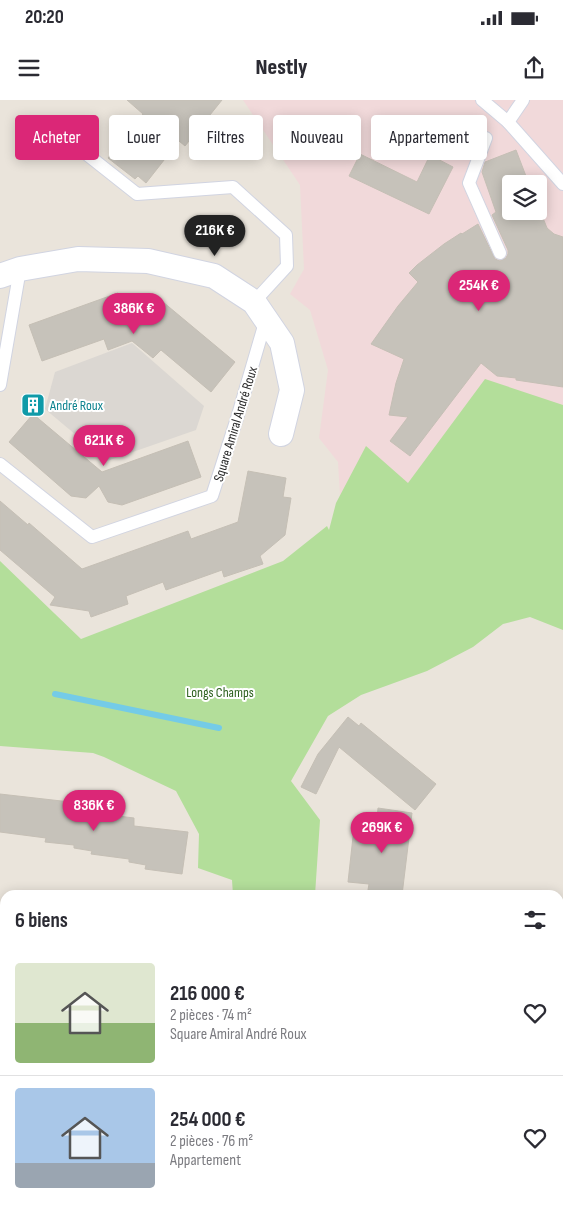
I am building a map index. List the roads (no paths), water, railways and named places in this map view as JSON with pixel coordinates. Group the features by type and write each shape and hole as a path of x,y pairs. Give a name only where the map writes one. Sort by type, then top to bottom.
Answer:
{"street":[{"path":"10,272 78,259 148,261 214,276 260,310 282,342 292,390 281,434"}],"lane":[{"path":"482,100 508,122 563,184"},
{"path":"508,122 522,100"},
{"path":"94,160 137,194 234,187 286,235 286,266 260,310"},
{"path":"478,160 469,183 500,253"},
{"path":"0,385 10,272"},
{"name":"Square Amiral André Roux","path":"0,464 92,537 212,496 238,415 260,310"}],"waterway":[{"path":"55,694 219,728"}],"place":[{"name":"André Roux","path":"33,405"}],"park label":[{"name":"Longs Champs","path":"220,692"}]}
